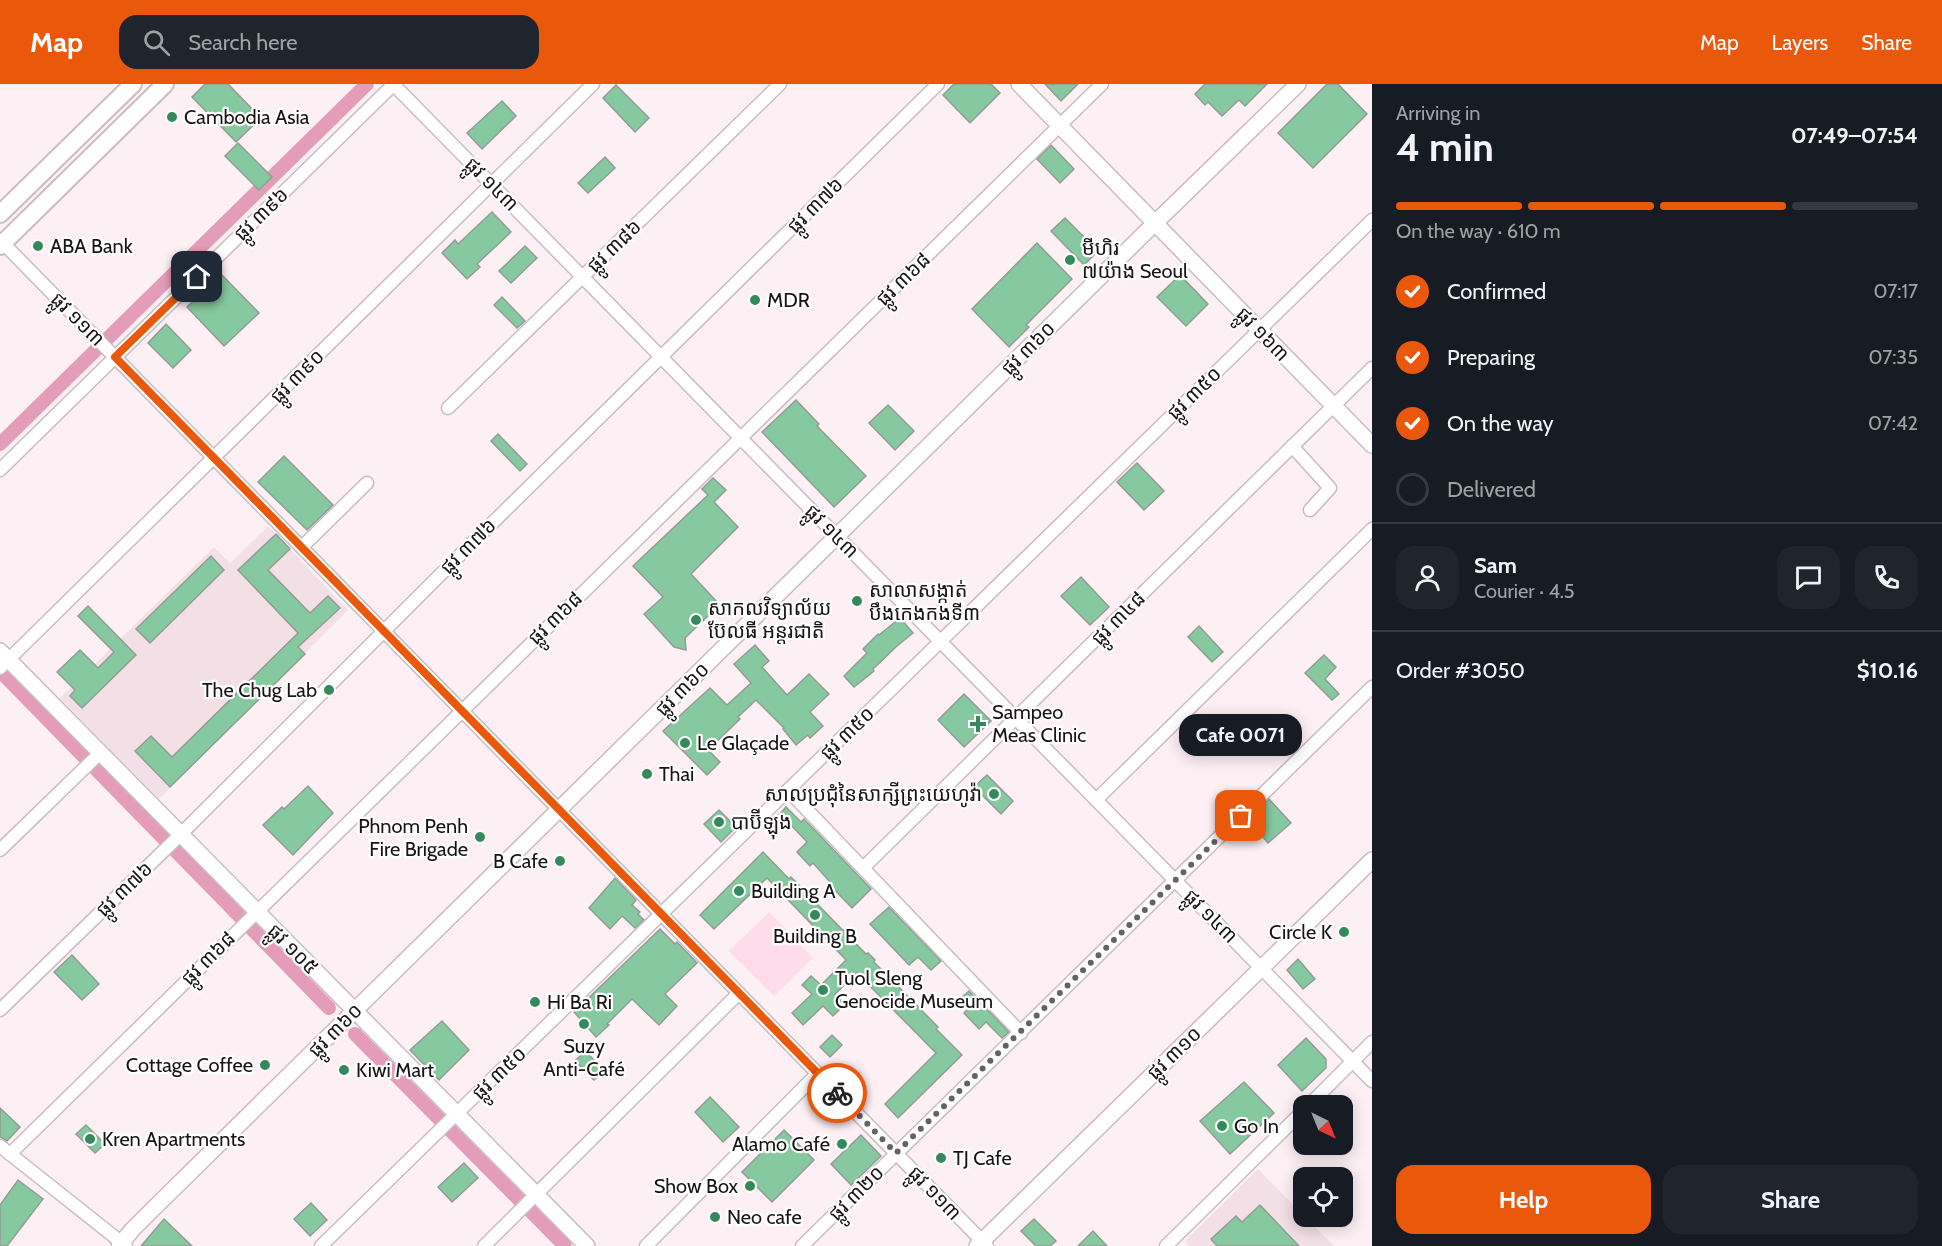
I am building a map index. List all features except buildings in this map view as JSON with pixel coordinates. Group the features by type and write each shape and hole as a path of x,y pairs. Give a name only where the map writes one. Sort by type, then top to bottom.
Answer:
{"main road":[{"path":"0,214 133,84"},
{"path":"1,243 165,84"}],"street":[{"name":"ផ្លូវ ១៤៣","path":"393,84 1372,1081"},
{"name":"ផ្លូវ ៣៩៦","path":"0,470 111,353 393,84"},
{"name":"ផ្លូវ ៣៩០","path":"3,661 214,458 593,84"},
{"name":"ផ្លូវ ៣៨៦","path":"448,408 780,84"},
{"name":"ផ្លូវ ៣៧៦","path":"0,1010 178,837 383,630 938,84"},
{"name":"ផ្លូវ ១៦៣","path":"1019,84 1372,445"},
{"name":"ផ្លូវ ៣៦៨","path":"5,1150 239,928 1102,84"},
{"name":"ផ្លូវ ៣៦០","path":"122,1245 139,1223 1298,84"},
{"name":"ផ្លូវ ៣៥០","path":"321,1246 1372,220"},
{"name":"ផ្លូវ ១១៣","path":"1,243 818,1073 982,1244"},
{"name":"ផ្លូវ ៣៤៨","path":"863,868 1372,368"},
{"path":"1292,446 1330,488 1310,510"},
{"path":"302,547 367,483"},
{"path":"1096,800 1372,529"},
{"name":"ផ្លូវ ១០៥","path":"3,661 253,914 346,1019 454,1117 534,1198 587,1246"},
{"name":"ផ្លូវ ៣២០","path":"802,1246 1372,687"},
{"path":"0,850 97,755"},
{"path":"788,790 1021,1033"},
{"name":"ផ្លូវ ៣១០","path":"982,1244 1372,860"},
{"path":"484,1246 739,993"},
{"path":"1319,1095 1372,1042"},
{"path":"646,1246 818,1073"},
{"path":"1166,1246 1293,1121"},
{"path":"5,1150 122,1245"}],"shaded area":[{"path":"268,526 348,610 159,799 60,698 214,547 230,563"},
{"path":"769,912 813,958 774,996 729,951"},
{"path":"1258,1169 1293,1204 1293,1227 1315,1227 1334,1246 1189,1246 1185,1241"}],"waterway":[{"path":"0,444 367,84"},
{"path":"0,671 329,1008"},
{"path":"355,1034 565,1246"}],"way so far":[{"path":"837,1093 896,1153 1241,816"}],"place":[{"name":"Cambodia Asia","path":"172,117"},
{"name":"ABA Bank","path":"38,246"},
{"name":"មីហិរ ៧យ៉ាង Seoul","path":"1070,260"},
{"name":"MDR","path":"755,300"},
{"name":"សាលាសង្កាត់ បឹងកេងកងទី៣","path":"857,601"},
{"name":"សាកលវិទ្យាល័យ ប៊ែលធី អន្តរជាតិ","path":"696,620"},
{"name":"The Chug Lab","path":"329,690"},
{"name":"Sampeo Meas Clinic","path":"978,724"},
{"name":"Le Glaçade","path":"685,743"},
{"name":"Thai","path":"647,774"},
{"name":"សាលប្រជុំនៃសាក្សីព្រះយេហូវ៉ា","path":"994,794"},
{"name":"Cafe 0071","path":"1241,816"},
{"name":"បាប៊ីឡុង","path":"719,822"},
{"name":"Phnom Penh Fire Brigade","path":"480,837"},
{"name":"B Cafe","path":"560,861"},
{"name":"Building A","path":"739,891"},
{"name":"Building B","path":"815,915"},
{"name":"Circle K","path":"1344,932"},
{"name":"Tuol Sleng Genocide Museum","path":"823,990"},
{"name":"Hi Ba Ri","path":"535,1002"},
{"name":"Suzy Anti-Café","path":"584,1024"},
{"name":"Cottage Coffee","path":"265,1065"},
{"name":"Kiwi Mart","path":"344,1070"},
{"name":"Go In","path":"1222,1126"},
{"name":"Kren Apartments","path":"90,1139"},
{"name":"Alamo Café","path":"842,1144"},
{"name":"TJ Cafe","path":"941,1158"},
{"name":"Show Box","path":"750,1186"},
{"name":"Neo cafe","path":"715,1217"}],"route":[{"path":"197,277 115,357 837,1093"}]}
